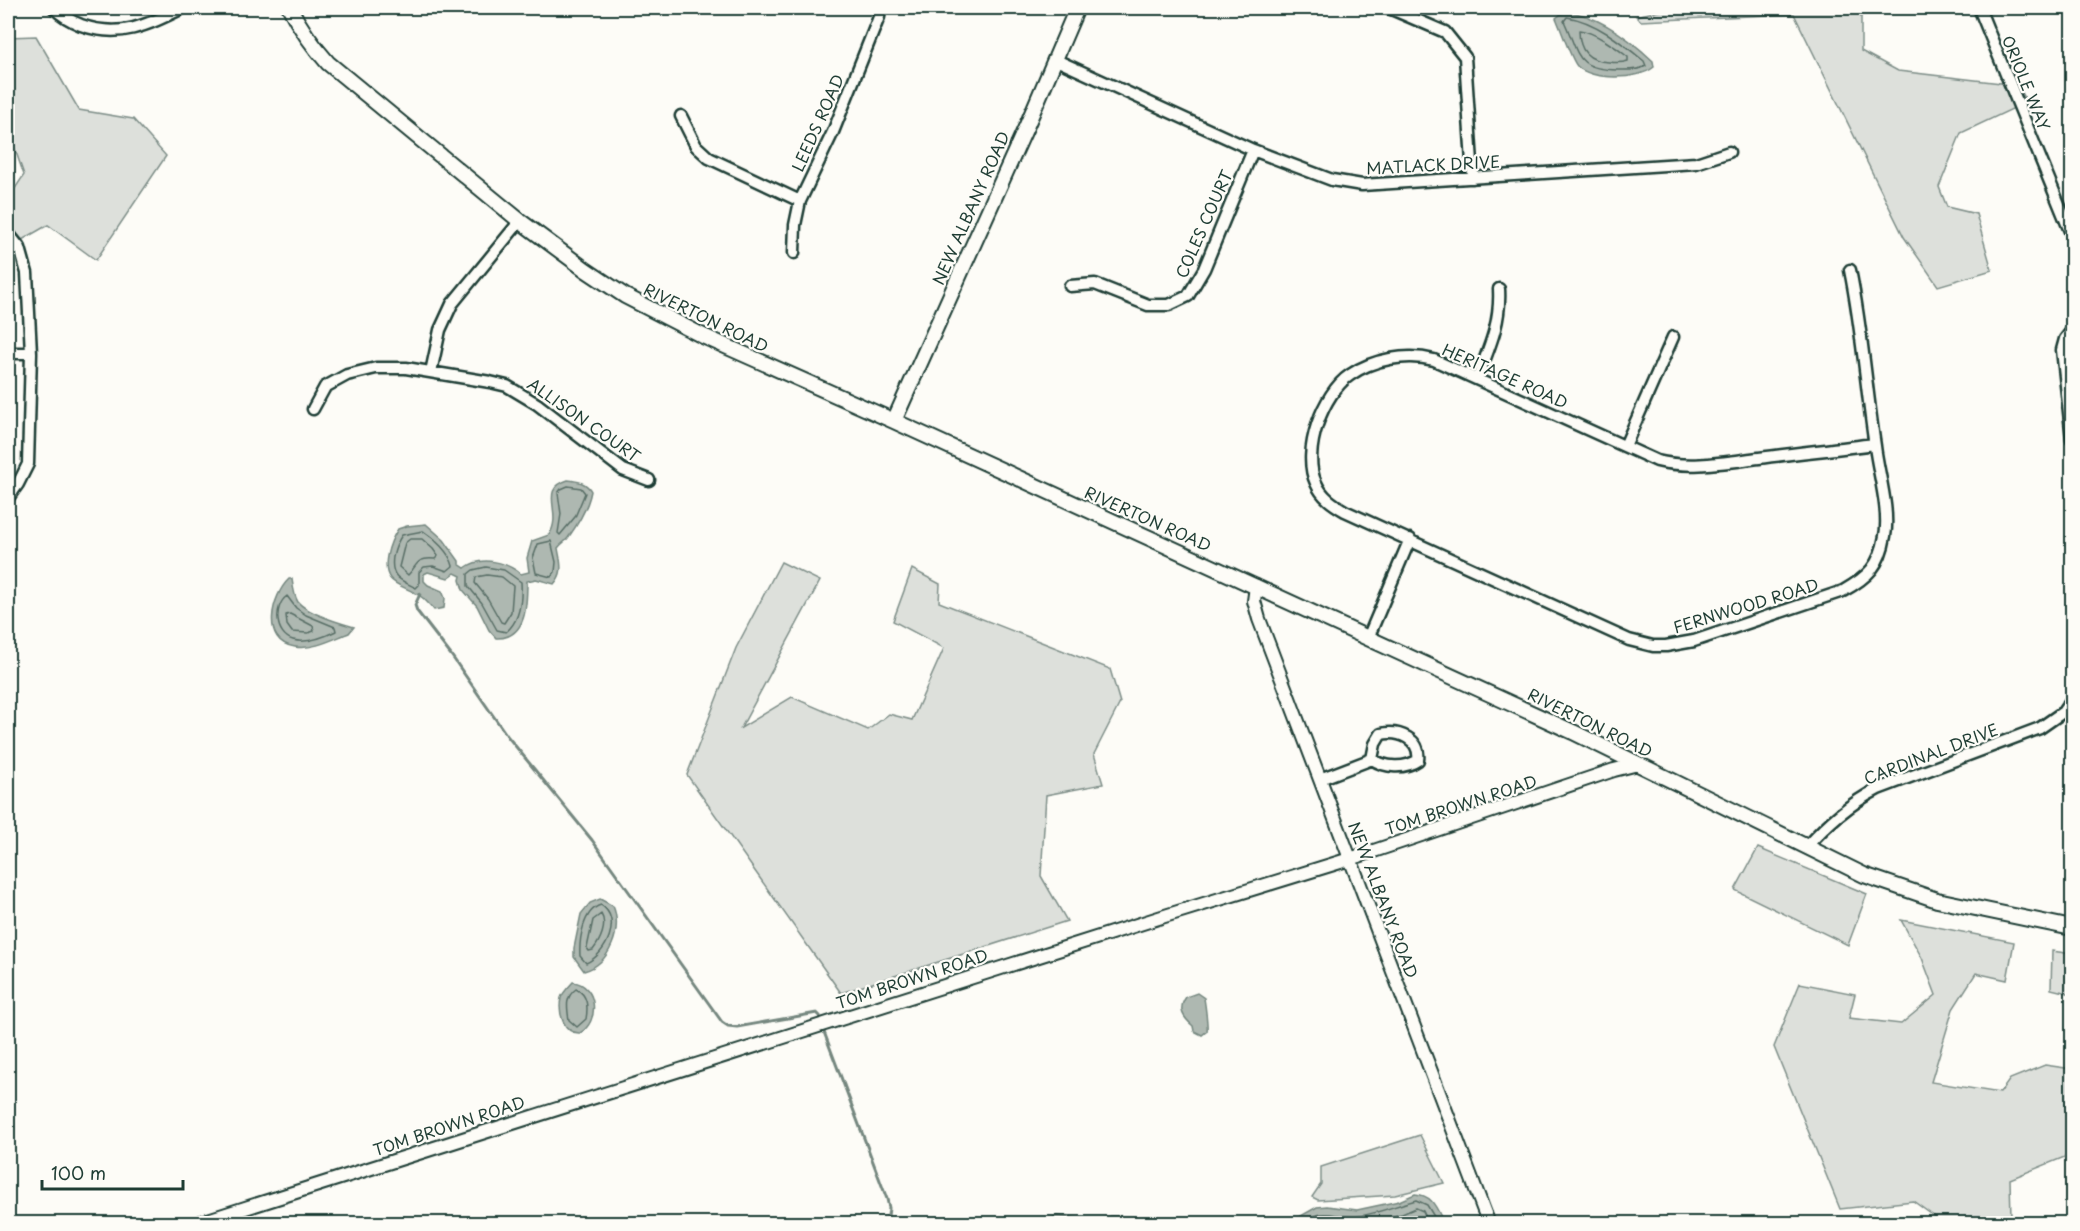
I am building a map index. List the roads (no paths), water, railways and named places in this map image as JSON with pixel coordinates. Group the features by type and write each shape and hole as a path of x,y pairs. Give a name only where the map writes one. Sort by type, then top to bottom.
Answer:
{"main road":[{"name":"RIVERTON ROAD","path":"290,8 297,22 328,63 520,221 586,270 651,311 789,376 894,421 1573,732 1864,875 1937,900 2073,928"},
{"name":"NEW ALBANY ROAD","path":"894,421 1077,8"}],"street":[{"path":"54,8 70,21 97,31 124,31 155,21 183,8"},
{"name":"LEEDS ROAD","path":"794,253 795,225 800,201 833,132 879,17 880,8"},
{"path":"1389,8 1445,32 1465,57 1473,178"},
{"name":"ORIOLE WAY","path":"1979,8 2073,236"},
{"name":"MATLACK DRIVE","path":"1054,59 1253,150 1332,180 1362,185 1696,164 1729,152"},
{"path":"681,116 696,146 710,158 800,201"},
{"name":"COLES COURT","path":"1070,286 1095,284 1148,305 1169,305 1188,296 1204,269 1253,150"},
{"path":"431,372 440,330 452,304 520,221"},
{"path":"8,233 20,248 27,273 31,353 28,464 8,498"},
{"name":"FERNWOOD ROAD","path":"1410,539 1629,640 1653,646 1694,641 1843,591 1863,579 1878,559 1886,534 1858,311 1850,270"},
{"path":"1477,379 1496,328 1500,307 1499,289"},
{"path":"2073,330 2065,339 2062,350 2073,439"},
{"path":"1625,446 1673,337"},
{"path":"8,353 31,353"},
{"name":"HERITAGE ROAD","path":"1410,539 1345,512 1328,500 1316,484 1310,454 1314,435 1335,388 1364,366 1403,357 1423,357 1434,360 1668,464 1691,465 1874,444"},
{"name":"ALLISON COURT","path":"313,409 325,387 347,375 376,368 406,368 507,386 537,404 623,470 649,480"},
{"path":"1368,638 1410,539"},
{"name":"NEW ALBANY ROAD","path":"1256,586 1254,601 1259,619 1489,1224"},
{"name":"CARDINAL DRIVE","path":"1806,848 1837,815 1858,800 1878,789 2040,728 2062,712 2073,699"},
{"path":"1320,779 1372,759"},
{"name":"TOM BROWN ROAD","path":"195,1224 1156,918 1350,859 1614,770 1638,764"}],"water":[{"path":"1565,11 1589,17 1613,29 1653,61 1654,67 1638,74 1615,77 1584,71 1577,66 1569,51 1556,18"},
{"path":"568,480 584,484 589,488 591,491 588,504 568,538 558,548 560,575 554,584 536,579 527,581 527,600 523,618 514,633 496,638 489,630 477,606 463,590 461,576 455,573 448,578 428,572 424,574 424,581 442,591 445,598 444,608 434,610 417,594 391,580 386,567 388,552 398,529 426,524 444,540 459,564 465,568 486,561 501,563 521,574 529,572 527,558 532,541 549,535 554,518 552,496 554,490 559,484"},
{"path":"289,579 292,579 296,597 302,606 324,617 354,627 349,633 316,645 302,648 284,643 277,637 272,617 278,596"},
{"path":"600,899 613,906 616,915 615,935 601,961 584,971 574,957 581,914 590,903"},
{"path":"573,982 587,990 593,1004 591,1021 580,1033 569,1030 560,1010 562,996"},
{"path":"1197,993 1204,998 1206,1010 1207,1031 1202,1035 1194,1031 1182,1010 1186,997"},
{"path":"1415,1194 1425,1196 1431,1201 1441,1217 1471,1223 1295,1223 1299,1217 1317,1207 1357,1210 1399,1201"},
{"path":"1057,1216 1089,1219 1111,1216 1148,1217 1170,1223 1034,1223"}],"waterway":[{"path":"420,594 415,605 417,611 451,655 508,737 592,840 722,1022 728,1026 737,1027 817,1013 820,1016"},
{"path":"824,1032 887,1199 889,1208 887,1224"}]}
